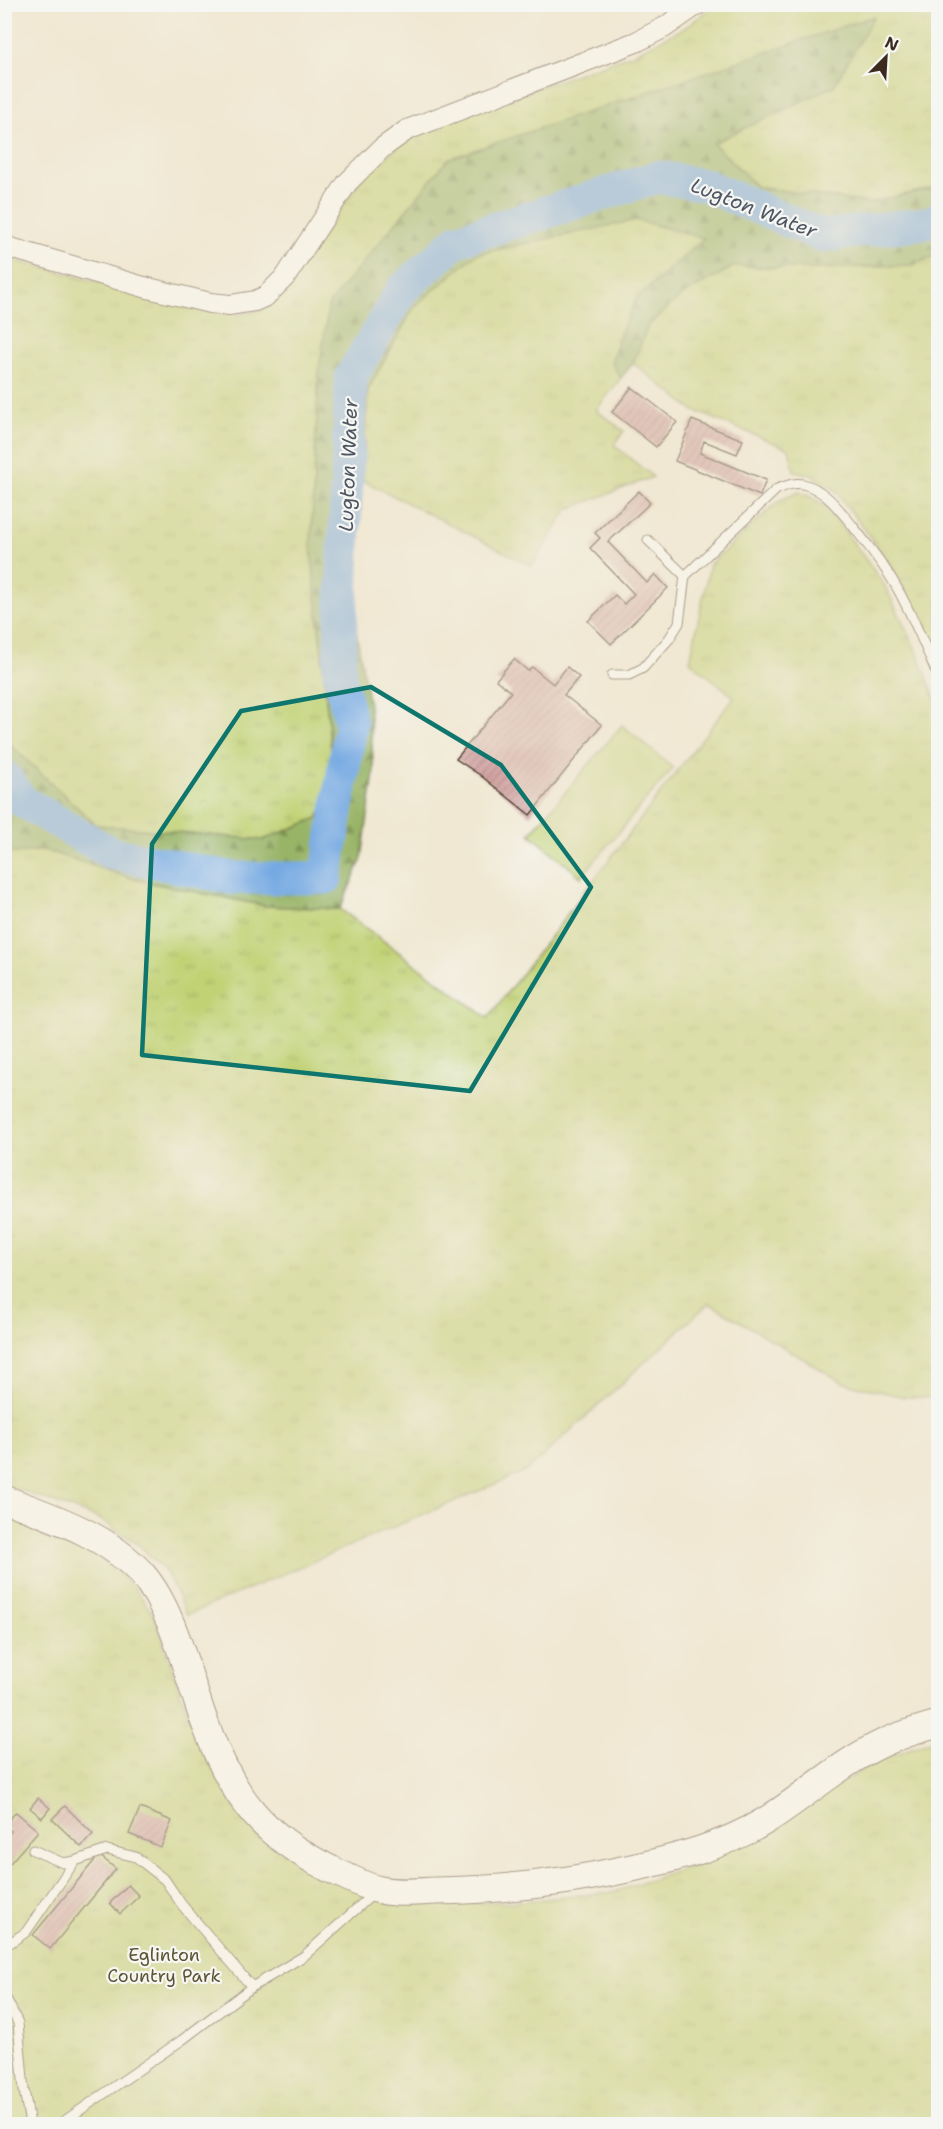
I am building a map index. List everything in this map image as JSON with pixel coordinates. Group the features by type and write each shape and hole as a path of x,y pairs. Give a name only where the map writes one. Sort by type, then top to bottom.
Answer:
{"main road":[{"path":"4,1499 88,1534 122,1554 144,1576 167,1614 208,1730 222,1764 241,1797 276,1837 302,1855 378,1890 461,1891 508,1887 625,1870 676,1858 726,1841 764,1822 849,1762 884,1742 939,1724"}],"street":[{"path":"4,246 144,287 210,303 230,305 255,301 266,296 286,276 346,183 382,147 407,130 636,42 665,27 698,4"}],"lane":[{"path":"612,675 629,675 644,668 669,639 679,622 685,576 777,489 792,483 806,485 820,492 837,506 870,547 892,580 914,620 939,676"},
{"path":"648,540 685,576"},
{"path":"33,1850 63,1863 107,1850 136,1857 165,1880 182,1905 252,1987"},
{"path":"4,1947 26,1932 75,1861"},
{"path":"60,2124 182,2040 252,1987 304,1956 378,1890"},
{"path":"4,1994 18,2023 24,2090 30,2124"}],"highlighted area":[{"path":"371,687 501,765 591,887 470,1091 142,1055 152,844 241,711"}],"green space":[{"path":"715,5 938,5 937,187 869,203 757,187 713,143 834,86 873,17 677,84 329,304 319,370 311,545 334,780 318,818 263,840 96,825 5,740 4,257 195,308 236,315 261,310 284,292 364,175 419,130 633,54 686,27"},
{"path":"874,16 834,86 713,143 757,187 869,203 937,187 938,184 938,254 913,265 813,269 735,266 682,295 648,326 633,363 621,378 611,362 636,299 704,238 636,220 476,254 414,307 368,389 354,618 369,705 374,773 362,858 340,909 267,906 137,880 44,850 5,854 5,740 96,825 263,840 318,818 334,780 311,545 319,370 329,304 448,159"},
{"path":"636,220 705,238 636,299 611,362 621,378 596,410 624,431 614,445 653,477 568,509 532,566 362,480 368,390 414,307 476,254"},
{"path":"938,254 938,658 920,614 884,555 834,489 811,475 794,471 789,449 693,410 633,363 648,326 682,295 735,266 813,269 913,265"},
{"path":"799,492 817,500 830,511 885,586 919,656 938,706 938,1398 904,1397 844,1383 709,1303 528,1470 187,1615 166,1572 138,1544 98,1518 5,1485 5,854 44,850 137,880 267,906 340,909 488,1018 734,697 690,661 710,564 780,500"},
{"path":"622,725 673,768 581,877 530,834"},
{"name":"Eglinton Country Park","path":"4,1512 93,1554 118,1572 135,1589 154,1615 205,1756 240,1817 392,1904 513,1902 614,1892 708,1861 882,1759 938,1738 938,2124 5,2124"}],"building":[{"path":"632,387 677,422 656,447 612,412"},
{"path":"692,420 743,440 737,454 704,441 700,453 766,480 760,496 675,461"},
{"path":"639,491 650,503 608,542 647,583 655,574 668,588 611,644 588,621 615,595 624,604 634,594 590,548 600,538 595,533"},
{"path":"514,659 528,671 532,667 553,684 567,667 579,677 564,695 602,725 530,815 456,759 511,692 496,680"},
{"path":"38,1798 50,1808 42,1818 30,1808"},
{"path":"65,1806 93,1834 81,1847 52,1819"},
{"path":"140,1808 172,1821 161,1847 129,1834"},
{"path":"16,1812 38,1831 4,1870 4,1839 11,1831 4,1825"},
{"path":"99,1855 116,1869 50,1949 33,1935"},
{"path":"128,1885 139,1896 120,1914 110,1903"}],"waterway":[{"name":"Lugton Water","path":"4,776 22,801 111,853 232,878 326,878 351,724 339,674 351,377 402,290 457,240 658,177 705,185 823,236 933,222 938,218"}]}
